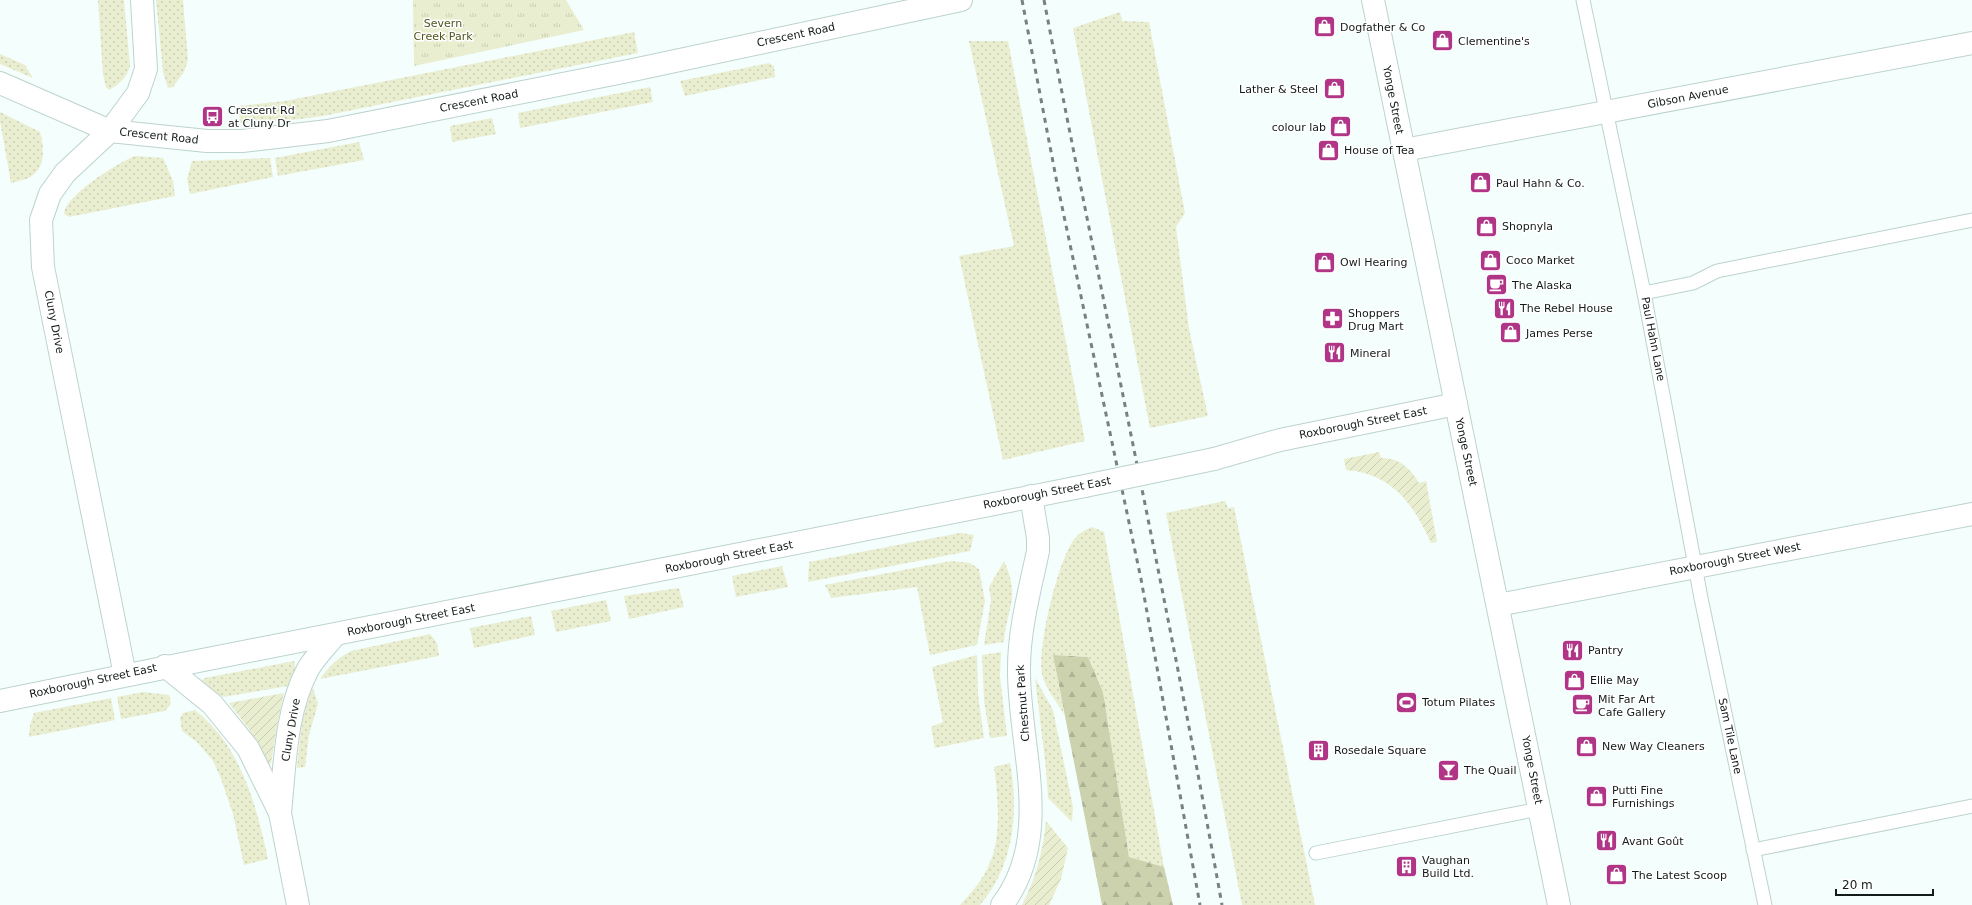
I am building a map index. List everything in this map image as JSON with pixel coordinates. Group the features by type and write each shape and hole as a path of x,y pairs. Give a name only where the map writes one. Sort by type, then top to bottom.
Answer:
{"street":[{"name":"Cluny Drive","path":"125,675 43,267 41,220 50,194 65,173 110,130 138,93 146,69 142,0"},
{"name":"Crescent Road","path":"0,83 110,130 207,141 242,141 328,131 633,70 961,0"},
{"name":"Yonge Street","path":"1373,0 1559,905"},
{"name":"Gibson Avenue","path":"1404,150 1972,43"},
{"name":"Roxborough Street East","path":"0,701 165,666 335,635 1085,486 1214,459 1280,440 1456,404"},
{"name":"Chestnut Park","path":"1002,905 1008,897 1021,868 1028,845 1031,814 1029,766 1022,718 1019,669 1020,645 1038,551 1038,538 1031,496"},
{"name":"Roxborough Street West","path":"1498,605 1972,514"},
{"name":"Cluny Drive","path":"280,813 288,737 297,696 309,668 335,635"},
{"name":"Cluny Drive","path":"165,666 212,704 248,748 280,813 298,905"}],"lane":[{"name":"Paul Hahn Lane","path":"1583,0 1644,293 1695,567"},
{"path":"1644,293 1693,283 1717,271 1972,220"},
{"name":"Sam Tile Lane","path":"1695,567 1765,905"},
{"path":"1753,850 1972,806"},
{"path":"1316,853 1540,809"}],"green space":[{"path":"98,0 124,0 130,66 127,74 122,80 109,90 106,87 103,75"},
{"path":"156,0 183,0 188,60 184,72 173,87 168,88 163,72"},
{"name":"Severn Creek Park","path":"413,0 566,0 584,30 414,66"},
{"path":"1120,12 1122,21 1149,22 1185,213 1176,227 1189,329 1208,416 1150,428 1073,28"},
{"path":"634,32 638,53 323,116 292,120 240,123 239,106 285,101"},
{"path":"969,41 1008,41 1085,441 1003,460 959,256 1014,246"},
{"path":"0,54 25,65 33,78 0,64"},
{"path":"769,63 774,66 775,77 685,96 680,81"},
{"path":"650,87 653,102 520,128 518,113"},
{"path":"0,112 40,132 43,149 42,161 37,172 32,176 11,183 0,121"},
{"path":"492,118 496,134 452,142 450,126"},
{"path":"359,142 364,160 278,176 275,158"},
{"path":"135,156 163,158 173,181 175,196 69,217 64,214 66,207 82,189 117,165"},
{"path":"270,158 273,177 190,194 187,179 192,161"},
{"path":"1379,452 1381,458 1394,460 1408,468 1419,483 1426,481 1437,542 1431,543 1409,504 1389,485 1377,478 1346,470 1344,459"},
{"path":"1225,501 1228,508 1234,507 1315,905 1242,905 1166,513"},
{"path":"1092,527 1104,532 1164,867 1129,857 1103,692 1088,657 1053,655 1064,714 1048,690 1042,674 1041,662 1046,625 1050,604 1062,564 1068,549 1075,538 1085,530"},
{"path":"960,533 974,535 970,551 808,582 809,562"},
{"path":"951,561 970,563 979,569 985,601 977,645 930,655 917,587 831,598 825,585"},
{"path":"1004,561 1012,584 1012,602 1004,642 984,645 991,600 989,587"},
{"path":"782,566 788,587 736,597 732,576"},
{"path":"679,588 684,607 629,619 624,596"},
{"path":"606,600 611,621 556,632 551,611"},
{"path":"531,616 535,635 474,648 470,628"},
{"path":"430,634 437,643 439,656 320,679 334,663 351,651"},
{"path":"1001,652 1000,676 1007,736 990,738 984,701 982,655"},
{"path":"977,655 978,695 984,738 935,748 931,727 943,722 932,667"},
{"path":"1053,655 1088,657 1103,692 1129,857 1164,867 1173,905 1102,905"},
{"path":"294,661 296,670 288,686 223,697 203,685 202,680 205,678"},
{"path":"1035,678 1053,710 1073,807 1072,822 1048,798"},
{"path":"313,688 318,704 309,735 305,767 297,768 303,717"},
{"path":"143,692 169,695 171,704 165,711 121,719 117,697"},
{"path":"284,693 271,764 268,763 249,729 229,703"},
{"path":"111,698 115,720 29,737 30,725 34,713"},
{"path":"195,710 211,724 235,758 252,797 268,859 244,865 233,814 220,776 213,761 197,742 182,731 180,718 183,713"},
{"path":"1010,763 1014,800 1011,838 1007,856 991,890 980,905 960,905 980,882 993,854 996,842 998,817 994,767"},
{"path":"1046,821 1068,848 1061,879 1049,905 1022,905 1038,864"}],"railway":[{"path":"1022,0 1057,183 1141,579 1200,905"},
{"path":"1044,0 1180,678 1222,905"}],"place":[{"name":"Dogfather & Co","path":"1325,27"},
{"name":"Clementine's","path":"1442,41"},
{"name":"Lather & Steel","path":"1334,89"},
{"name":"Crescent Rd at Cluny Dr","path":"213,116"},
{"name":"colour lab","path":"1341,127"},
{"name":"House of Tea","path":"1329,150"},
{"name":"Paul Hahn & Co.","path":"1480,183"},
{"name":"Shopnyla","path":"1487,226"},
{"name":"Coco Market","path":"1490,260"},
{"name":"Owl Hearing","path":"1325,262"},
{"name":"The Alaska","path":"1496,285"},
{"name":"The Rebel House","path":"1504,308"},
{"name":"Shoppers Drug Mart","path":"1333,319"},
{"name":"James Perse","path":"1510,333"},
{"name":"Mineral","path":"1334,353"},
{"name":"Pantry","path":"1572,650"},
{"name":"Ellie May","path":"1575,680"},
{"name":"Totum Pilates","path":"1406,702"},
{"name":"Mit Far Art Cafe Gallery","path":"1582,705"},
{"name":"New Way Cleaners","path":"1586,746"},
{"name":"Rosedale Square","path":"1319,750"},
{"name":"The Quail","path":"1448,770"},
{"name":"Putti Fine Furnishings","path":"1597,796"},
{"name":"Avant Goût","path":"1607,841"},
{"name":"Vaughan Build Ltd.","path":"1407,866"},
{"name":"The Latest Scoop","path":"1617,875"}]}
